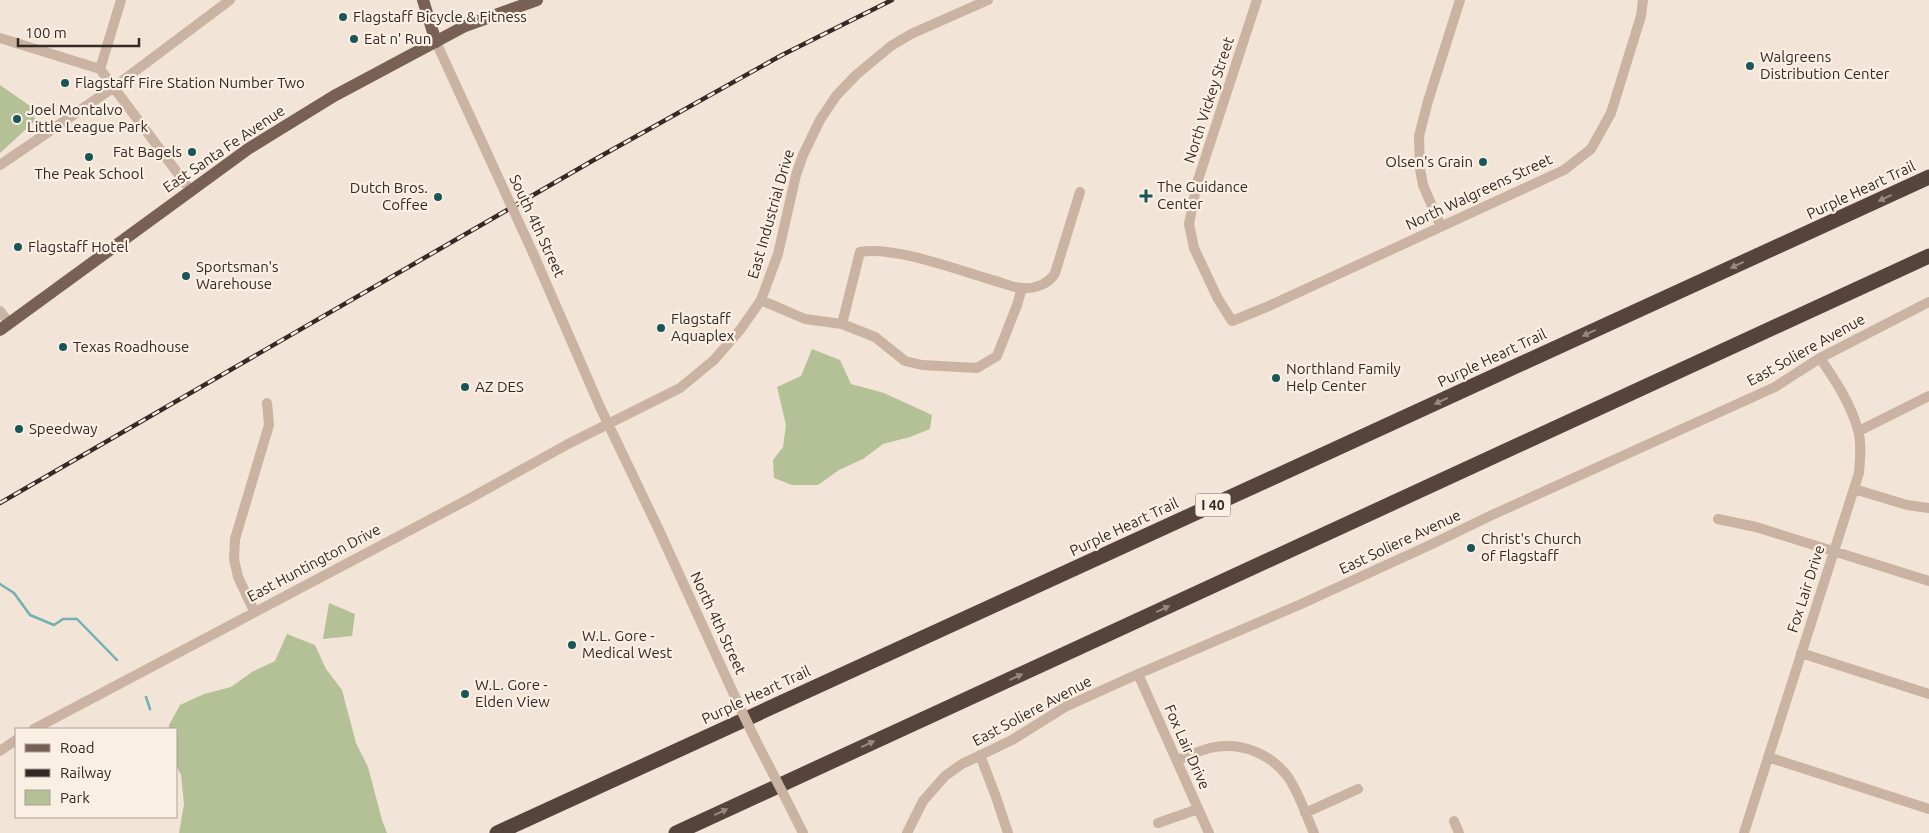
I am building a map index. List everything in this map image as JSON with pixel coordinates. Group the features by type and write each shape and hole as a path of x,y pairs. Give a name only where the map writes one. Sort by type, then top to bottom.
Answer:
{"highway":[{"name":"Purple Heart Trail","path":"497,833 1929,178"},
{"path":"676,833 1929,256"}],"main road":[{"path":"423,0 436,42"},
{"name":"East Santa Fe Avenue","path":"5,327 248,149 334,96 465,26 537,0"}],"street":[{"path":"100,69 121,0"},
{"path":"0,166 114,87 230,0"},
{"name":"East Industrial Drive","path":"608,424 680,388 714,360 740,330 760,300 778,254 796,175 803,155 820,120 836,96 856,75 891,46 910,34 988,0"},
{"name":"North Vickey Street","path":"1232,321 1218,299 1194,248 1189,224 1197,183 1257,0"},
{"path":"1441,227 1420,169 1418,136 1460,0"},
{"name":"North Walgreens Street","path":"1232,321 1266,308 1564,170 1591,149 1611,113 1641,16 1643,0"},
{"path":"0,38 100,69 191,191"},
{"name":"South 4th Street","path":"436,42 533,253 608,424"},
{"path":"842,324 860,252 872,250 918,258 1022,288 1044,284 1051,280 1055,273 1080,192"},
{"path":"760,300 805,319 842,324 875,337 905,361 922,365 977,368 997,356 1022,288"},
{"name":"East Soliere Avenue","path":"907,833 924,801 945,776 980,755 1012,740 1065,707 1299,605 1430,545 1492,514 1775,387 1820,358 1929,302"},
{"path":"0,311 5,327"},
{"name":"Fox Lair Drive","path":"1744,833 1859,473 1860,450 1858,431 1839,386 1820,358"},
{"path":"1858,431 1929,396"},
{"path":"254,611 238,577 234,559 235,539 269,425 267,402"},
{"name":"East Huntington Drive","path":"36,728 608,424"},
{"name":"North 4th Street","path":"608,424 755,739 803,833"},
{"path":"1854,488 1906,505 1929,508"},
{"path":"1718,519 1756,527 1929,581"},
{"path":"1801,653 1929,694"},
{"name":"Fox Lair Drive","path":"1138,674 1209,833"},
{"path":"0,750 15,741"},
{"path":"1178,760 1209,748 1224,746 1236,746 1264,755 1277,764 1289,779 1314,833"},
{"path":"980,755 1008,833"},
{"path":"1768,757 1929,810"},
{"path":"1305,813 1358,789"},
{"path":"1158,823 1198,809"},
{"path":"1454,821 1460,833"}],"green space":[{"name":"Joel Montalvo Little League Park","path":"0,85 33,108 35,121 0,153"},
{"path":"812,349 840,360 851,384 884,393 932,415 930,429 910,437 883,444 863,459 839,470 818,485 792,485 774,478 773,460 783,447 786,425 777,387 801,376"},
{"path":"329,603 355,614 352,636 323,639"},
{"path":"287,634 315,645 326,669 342,690 356,743 368,767 387,833 179,833 184,804 181,775 178,769 178,728 169,728 169,725 180,705 204,694 231,687 252,672 275,661"}],"waterway":[{"path":"0,584 14,593 30,615 54,625 63,619 77,619 117,660"},
{"path":"146,697 150,709"}],"railway":[{"path":"0,503 592,161 782,55 892,0"}],"place":[{"name":"Flagstaff Bicycle & Fitness","path":"343,17"},
{"name":"Eat n' Run","path":"354,39"},
{"name":"Walgreens Distribution Center","path":"1750,66"},
{"name":"Flagstaff Fire Station Number Two","path":"65,83"},
{"name":"Joel Montalvo Little League Park","path":"17,119"},
{"name":"Fat Bagels","path":"192,152"},
{"name":"The Peak School","path":"89,157"},
{"name":"Olsen's Grain","path":"1483,162"},
{"name":"The Guidance Center","path":"1146,196"},
{"name":"Dutch Bros. Coffee","path":"438,197"},
{"name":"Flagstaff Hotel","path":"18,247"},
{"name":"Sportsman's Warehouse","path":"186,276"},
{"name":"Flagstaff Aquaplex","path":"661,328"},
{"name":"Texas Roadhouse","path":"63,347"},
{"name":"Northland Family Help Center","path":"1276,378"},
{"name":"AZ DES","path":"465,387"},
{"name":"Speedway","path":"19,429"},
{"name":"Christ's Church of Flagstaff","path":"1471,548"},
{"name":"W.L. Gore - Medical West","path":"572,645"},
{"name":"W.L. Gore - Elden View","path":"465,694"}]}
